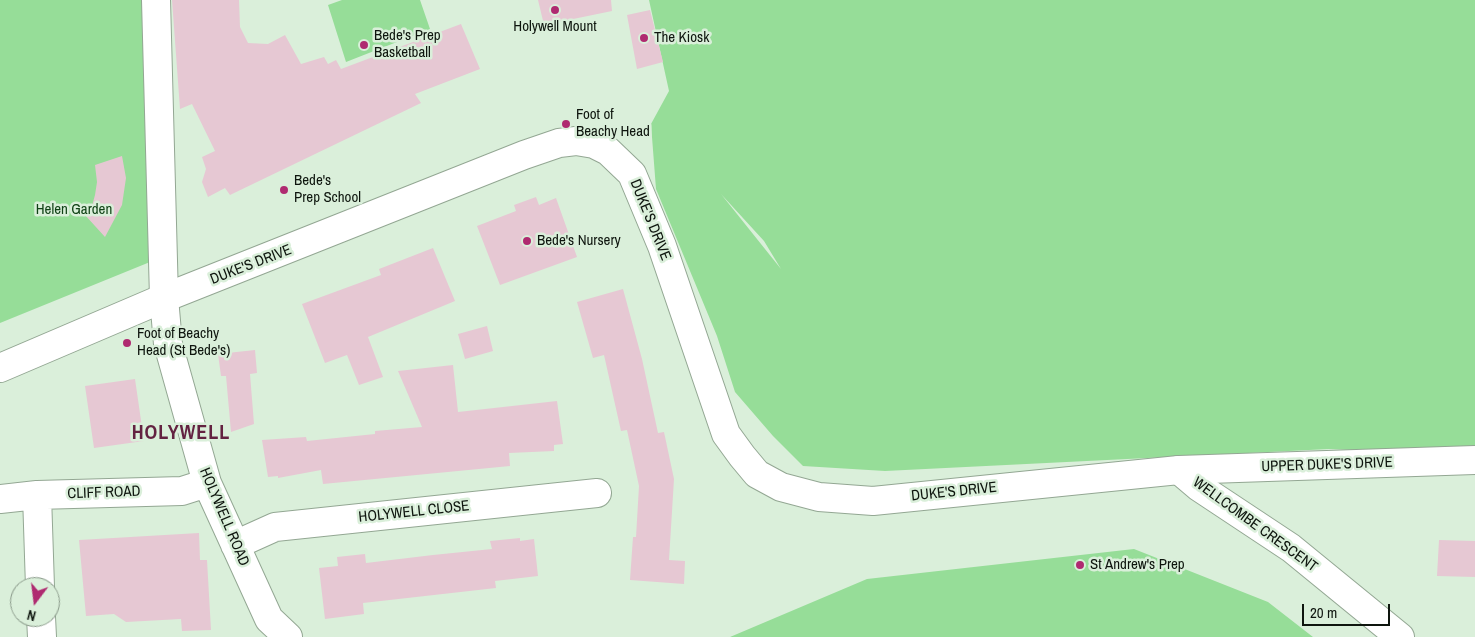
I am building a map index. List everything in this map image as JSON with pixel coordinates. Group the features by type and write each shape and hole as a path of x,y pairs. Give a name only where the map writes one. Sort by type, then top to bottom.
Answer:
{"main road":[{"name":"HOLYWELL ROAD","path":"156,0 164,298 168,344 207,483 269,618 288,637"},
{"name":"DUKE'S DRIVE","path":"0,368 164,298 524,155 559,143 576,141 594,144 608,151 632,174 662,246 726,434 757,474 781,487 818,497 873,501 1179,470"},
{"name":"UPPER DUKE'S DRIVE","path":"1179,470 1475,460"},
{"name":"WELLCOMBE CRESCENT","path":"1179,470 1199,487 1290,548 1400,637"},
{"name":"CLIFF ROAD","path":"0,499 37,495 182,491 207,483"},
{"name":"HOLYWELL CLOSE","path":"235,545 275,527 597,493"},
{"path":"37,495 40,577"}],"green space":[{"name":"Helen Garden","path":"0,0 144,0 150,262 0,323"},
{"name":"Bede's Prep Basketball","path":"342,0 420,0 430,29 346,62 328,5"},
{"path":"649,0 1475,0 1475,455 1329,449 885,471 803,466 773,436 735,392 717,336 656,189 651,124 669,91","holes":["721,194 764,241 781,269"]},
{"name":"St Andrew's Prep","path":"1134,549 1268,602 1313,637 730,637 867,579"}],"building":[{"path":"172,0 239,0 240,27 248,43 268,44 285,35 301,64 324,57 328,64 336,60 341,69 461,24 480,69 415,94 421,103 230,195 225,188 208,197 202,182 206,169 202,157 215,151 192,104 180,109"},
{"path":"538,0 611,0 612,11 544,25"},
{"name":"The Kiosk","path":"650,10 663,62 637,69 627,15"},
{"path":"122,156 126,178 122,205 105,237 85,215 92,206 95,195 97,182 95,165"},
{"name":"Bede's Nursery","path":"536,197 539,205 556,198 577,257 500,285 477,226 516,211 514,205"},
{"path":"433,248 455,301 368,337 383,377 359,385 347,355 325,363 302,304 381,275 379,269"},
{"path":"623,289 642,359 658,433 664,432 674,479 669,560 685,561 684,584 630,580 633,537 636,537 639,486 627,430 621,431 604,355 593,358 577,302"},
{"path":"487,326 493,351 465,359 458,334"},
{"path":"255,350 257,373 250,374 254,424 231,432 226,376 221,376 218,354"},
{"path":"453,365 458,412 557,401 563,444 554,445 554,451 509,453 510,466 323,484 321,470 278,478 278,476 268,477 262,440 306,437 307,441 375,434 375,431 422,427 398,371"},
{"path":"135,379 144,441 94,448 85,386"},
{"path":"199,533 200,560 207,560 211,630 182,631 181,619 126,622 114,614 86,616 79,540"},
{"path":"520,538 520,541 534,539 538,576 495,581 496,588 363,603 364,614 325,619 319,568 338,566 337,557 365,554 366,563 492,549 490,541"},
{"path":"1439,540 1475,541 1475,577 1437,576"}],"place":[{"name":"Holywell Mount","path":"555,10"},
{"name":"The Kiosk","path":"644,38"},
{"name":"Bede's Prep Basketball","path":"364,45"},
{"name":"Foot of Beachy Head","path":"566,124"},
{"name":"Bede's Prep School","path":"284,190"},
{"name":"Bede's Nursery","path":"527,241"},
{"name":"Foot of Beachy Head (St Bede's)","path":"127,343"},
{"name":"St Andrew's Prep","path":"1080,565"}],"district":[{"name":"HOLYWELL","path":"181,434"}]}
